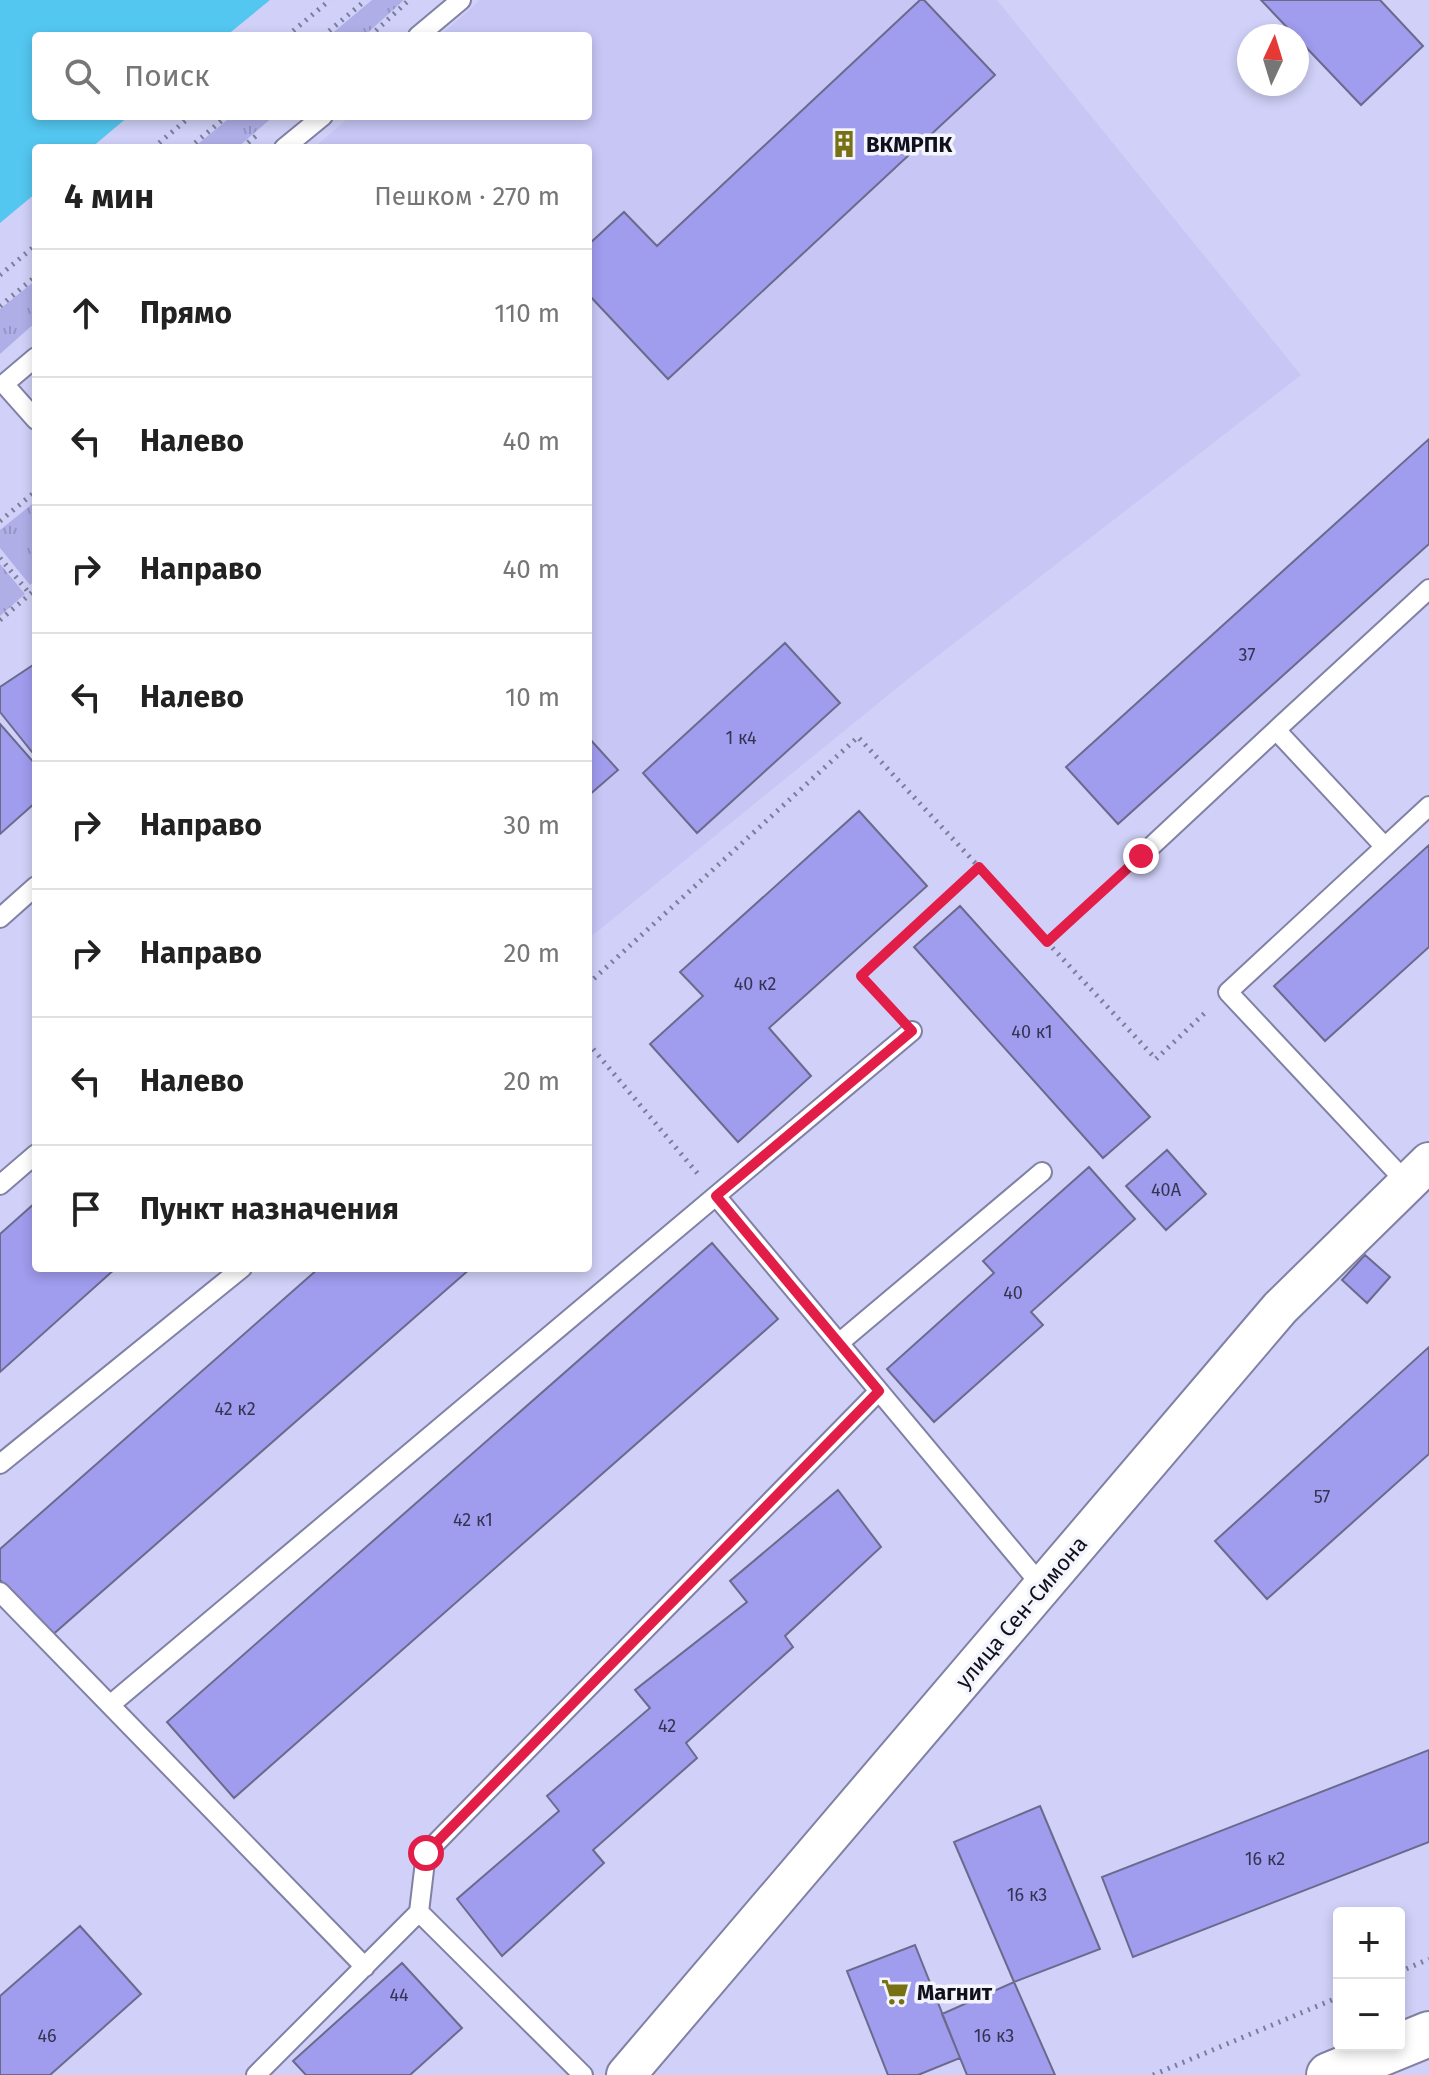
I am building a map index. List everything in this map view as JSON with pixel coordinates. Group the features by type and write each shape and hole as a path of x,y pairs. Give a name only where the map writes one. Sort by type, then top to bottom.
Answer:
{"main road":[{"path":"1329,2075 1429,2034"}],"street":[{"name":"улица Сен-Симона","path":"626,2075 1280,1308 1418,1172"}],"lane":[{"path":"423,32 461,0"},
{"path":"289,144 318,120"},
{"path":"32,360 4,384 32,416"},
{"path":"1141,856 1429,589"},
{"path":"1276,730 1385,847"},
{"path":"1418,1172 1228,992 1429,806"},
{"path":"0,918 32,890"},
{"path":"110,1705 912,1031"},
{"path":"0,1185 32,1157"},
{"path":"839,1343 1042,1172"},
{"path":"716,1196 1042,1586"},
{"path":"0,1464 237,1272"},
{"path":"256,2075 419,1912 426,1853 879,1391"},
{"path":"0,1592 365,1967"},
{"path":"419,1912 583,2075"}],"path":[{"path":"292,32 330,0"},
{"path":"328,32 366,0"},
{"path":"374,32 409,0"},
{"path":"158,144 186,120"},
{"path":"194,144 222,120"},
{"path":"0,275 32,248"},
{"path":"0,306 32,279"},
{"path":"0,521 32,494"},
{"path":"0,558 30,594 0,620"},
{"path":"592,980 858,737 1156,1059 1228,992"},
{"path":"1047,942 1141,856"},
{"path":"912,1031 861,976 979,867"},
{"path":"592,1048 716,1196"},
{"path":"1405,1969 1429,1959"},
{"path":"1153,2075 1333,2000"}],"shaded area":[{"path":"0,0 270,0 231,32 32,32 32,120 124,120 96,144 32,144 32,196 0,223"},
{"path":"480,0 997,0 1301,375 913,675 592,936 592,144 318,144 346,120 592,120 592,32 444,32"}],"green space":[{"path":"372,0 404,0 368,32 334,32"},
{"path":"227,120 269,120 242,144 198,144"},
{"path":"32,283 32,326 0,354 0,309"},
{"path":"32,504 30,585 0,548 0,530"},
{"path":"0,564 25,594 0,616"}],"building":[{"name":"ВКМРПК","path":"920,0 924,0 995,75 668,379 592,298 592,241 624,212 657,246"},
{"path":"1261,0 1380,0 1423,46 1361,105 1309,50 1309,24 1284,24"},
{"path":"1429,439 1429,544 1118,824 1066,767"},
{"path":"785,643 840,703 697,833 643,773"},
{"path":"32,666 32,752 0,712 0,687"},
{"path":"0,724 32,760 32,806 0,834"},
{"path":"592,741 618,770 592,793"},
{"path":"859,811 927,886 769,1028 811,1076 738,1142 650,1044 703,996 680,972"},
{"path":"1429,845 1429,947 1325,1041 1274,986"},
{"path":"960,906 1150,1117 1103,1158 914,947"},
{"path":"1167,1150 1206,1194 1166,1230 1126,1186"},
{"path":"1089,1167 1135,1219 1031,1312 1043,1325 934,1422 887,1369 994,1273 983,1261"},
{"path":"32,1206 32,1272 112,1272 0,1372 0,1234"},
{"path":"712,1243 778,1319 234,1798 167,1722"},
{"path":"1365,1255 1390,1277 1367,1303 1342,1280"},
{"path":"314,1272 466,1272 50,1637 0,1580 0,1549"},
{"path":"1429,1347 1429,1454 1267,1599 1215,1541"},
{"path":"838,1490 881,1547 785,1636 793,1647 686,1743 697,1758 593,1850 604,1863 502,1956 457,1899 559,1811 547,1796 650,1708 635,1690 747,1602 730,1581"},
{"path":"1429,1750 1429,1842 1133,1957 1102,1877"},
{"path":"1040,1806 1100,1949 1014,1982 954,1842"},
{"path":"80,1926 141,1994 50,2075 0,2075 0,1996"},
{"name":"Магнит","path":"915,1945 960,2058 918,2075 888,2075 847,1971"},
{"path":"402,1963 462,2028 410,2075 306,2075 293,2061"},
{"path":"1014,1982 1055,2075 967,2075 942,2014"}],"place":[{"name":"ВКМРПК","path":"844,144"},
{"name":"Магнит","path":"895,1992"}],"route":[{"path":"426,1853 879,1391 716,1196 912,1031 861,976 979,867 1047,942 1141,856"}]}
